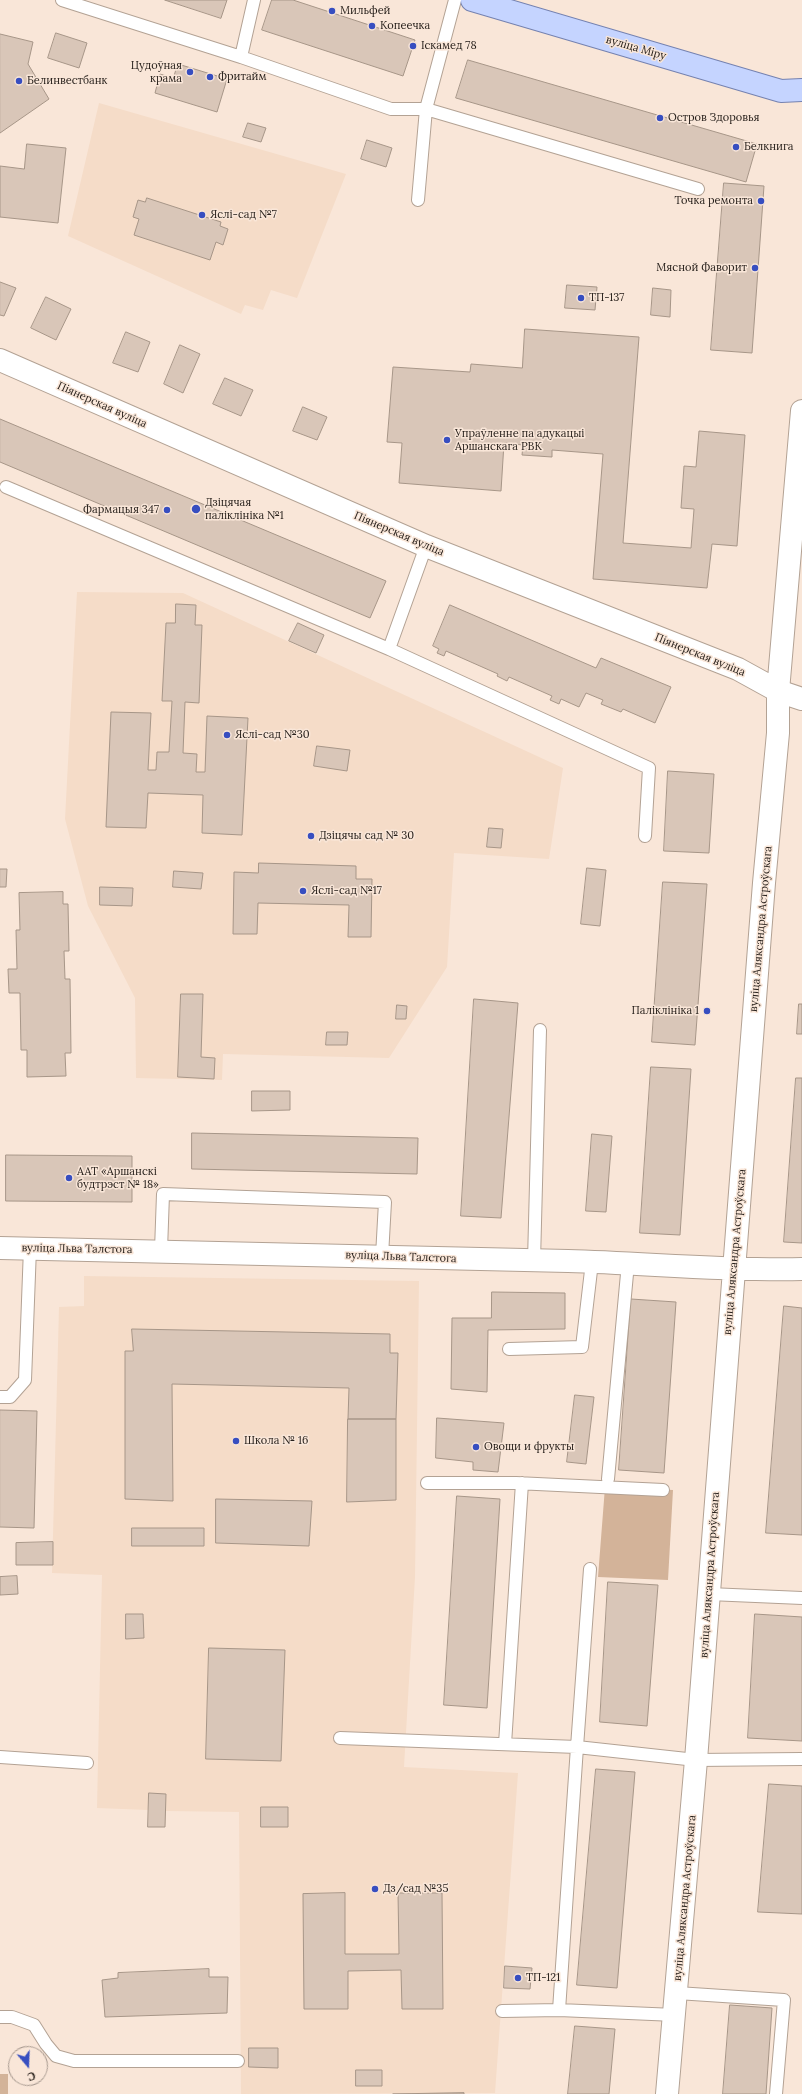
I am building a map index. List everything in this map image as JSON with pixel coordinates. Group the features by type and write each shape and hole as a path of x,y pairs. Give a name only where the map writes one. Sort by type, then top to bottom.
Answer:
{"main road":[{"name":"вуліца Міру","path":"472,0 781,91 802,90"}],"street":[{"name":"Піянерская вуліца","path":"0,360 426,546 738,669 778,691 802,699"},
{"name":"вуліца Аляксандра Астроўскага","path":"667,2094 677,1993 696,1760 733,1268 778,733 778,691 802,411"},
{"name":"вуліца Льва Талстога","path":"0,1248 161,1250 802,1269"}],"lane":[{"path":"62,0 241,57 392,109 426,109 698,189"},
{"path":"241,57 254,0"},
{"path":"418,200 426,109 455,0"},
{"path":"6,487 389,649 649,768 645,836"},
{"path":"389,649 426,546"},
{"path":"534,1261 540,1030"},
{"path":"161,1250 164,1194 385,1202 382,1256"},
{"path":"0,1397 10,1397 25,1380 30,1248"},
{"path":"508,1349 582,1347 592,1262"},
{"path":"608,1479 628,1263"},
{"path":"427,1482 522,1483 663,1490"},
{"path":"505,1744 522,1483"},
{"path":"559,2010 590,1569"},
{"path":"708,1594 802,1598"},
{"path":"340,1738 577,1747 696,1760 802,1759"},
{"path":"0,1758 87,1763"},
{"path":"677,1993 784,2000 776,2094"},
{"path":"502,2011 559,2010 675,2015"},
{"path":"0,2017 12,2017 34,2025 46,2044 56,2056 74,2061 238,2060"}],"shaded area":[{"name":"Яслі-сад №7","path":"99,103 346,174 297,298 271,290 263,310 245,305 241,314 68,236"},
{"name":"Дзіцячы сад № 30","path":"77,592 183,593 563,768 549,859 454,853 447,967 389,1058 223,1054 222,1080 136,1078 135,998 88,906 65,819"},
{"path":"84,1276 419,1281 415,1577 404,1767 518,1773 495,2093 241,2094 239,1812 166,1811 165,1827 148,1827 148,1810 97,1808 102,1575 52,1573 59,1307 84,1306"},
{"path":"605,1487 673,1490 668,1580 598,1577"},
{"path":"0,2074 8,2074 8,2094 0,2094"}],"building":[{"path":"165,0 227,0 221,18"},
{"path":"272,0 293,0 415,40 403,76 262,30"},
{"path":"56,33 87,43 79,68 48,58"},
{"name":"Белинвестбанк","path":"0,34 33,42 28,64 49,99 0,133"},
{"path":"468,60 757,144 746,182 456,98"},
{"path":"178,64 227,79 217,112 155,93 160,74 173,78"},
{"path":"248,123 266,128 261,142 243,137"},
{"path":"367,140 392,148 386,167 361,159"},
{"path":"27,144 66,148 58,223 0,217 0,166 24,169"},
{"path":"724,183 764,186 752,353 711,350"},
{"path":"147,198 221,222 220,226 228,229 223,245 216,242 210,260 134,235 139,219 133,217 138,200 145,202"},
{"path":"0,282 16,288 4,316 0,315"},
{"name":"ТП-137","path":"567,285 597,287 595,310 565,308"},
{"path":"653,288 671,290 670,317 651,315"},
{"path":"46,297 71,309 56,340 31,328"},
{"path":"525,329 639,337 623,543 691,548 694,509 681,508 684,466 696,467 699,431 745,435 737,546 712,544 707,588 593,579 603,454 552,450 552,457 522,455 523,445 504,443 501,491 399,483 402,443 387,442 393,367 470,372 471,364 522,368"},
{"path":"126,332 150,342 138,372 113,363"},
{"path":"180,345 200,354 183,393 164,384"},
{"path":"225,378 253,390 241,416 213,404"},
{"path":"303,407 327,417 317,440 293,431"},
{"path":"0,419 386,581 370,618 0,462"},
{"name":"Яслі-сад №30","path":"176,604 196,605 195,625 202,625 199,703 185,702 183,753 197,754 196,772 205,772 207,716 248,718 242,835 202,833 203,795 148,793 146,828 106,827 111,712 151,713 148,770 156,770 157,752 169,752 172,701 162,701 166,623 175,623"},
{"path":"450,605 596,668 601,658 671,687 655,723 623,709 621,712 601,704 603,700 586,693 579,707 561,699 559,704 550,700 552,696 509,677 507,681 497,676 498,674 446,651 444,656 437,653 439,649 433,646"},
{"path":"298,623 324,635 316,653 289,641"},
{"path":"317,746 350,750 347,771 314,766"},
{"path":"668,771 714,774 709,853 664,851"},
{"path":"489,828 503,829 501,848 487,847"},
{"name":"Яслі-сад №17","path":"259,863 356,866 356,879 372,879 371,937 348,937 349,905 258,903 257,934 233,934 234,872 258,873"},
{"path":"587,868 606,870 600,926 581,924"},
{"path":"0,869 7,869 6,887 0,887"},
{"path":"174,871 203,873 201,889 173,887"},
{"path":"663,882 707,884 695,1045 652,1042"},
{"path":"100,887 133,888 132,906 100,905"},
{"path":"63,892 63,904 68,904 69,951 64,951 65,979 70,979 71,1053 65,1053 66,1076 27,1077 27,1050 21,1050 20,993 9,993 8,969 17,969 16,930 20,930 19,893"},
{"path":"181,994 203,994 201,1057 215,1058 214,1079 178,1077"},
{"path":"474,999 518,1003 501,1218 461,1216"},
{"path":"799,1004 802,1004 802,1034 797,1034"},
{"path":"397,1005 407,1006 406,1019 396,1019"},
{"path":"327,1032 348,1032 347,1045 326,1045"},
{"path":"651,1067 691,1069 680,1235 640,1233"},
{"path":"796,1078 802,1078 802,1243 784,1242"},
{"path":"252,1091 290,1091 290,1110 252,1111"},
{"path":"192,1133 418,1138 417,1174 192,1169"},
{"path":"592,1134 612,1136 606,1212 586,1211"},
{"name":"ААТ «Аршанскі будтрэст № 18»","path":"6,1155 132,1156 132,1202 6,1201"},
{"path":"492,1292 565,1293 565,1329 488,1330 487,1392 451,1389 452,1318 491,1318"},
{"path":"631,1299 676,1302 664,1473 619,1470"},
{"path":"784,1306 802,1308 802,1535 766,1533"},
{"path":"132,1329 390,1334 390,1353 398,1353 396,1419 348,1419 349,1388 172,1384 173,1501 125,1499 125,1351 133,1351"},
{"path":"575,1395 594,1397 586,1464 567,1462"},
{"path":"0,1410 37,1411 34,1528 0,1527"},
{"path":"437,1418 504,1423 498,1472 473,1470 473,1462 436,1458"},
{"path":"348,1419 396,1419 396,1500 347,1502"},
{"path":"457,1496 500,1499 487,1708 444,1705"},
{"path":"216,1499 312,1501 309,1546 216,1543"},
{"path":"132,1528 204,1528 204,1546 132,1546"},
{"path":"53,1542 53,1565 16,1565 16,1543"},
{"path":"17,1576 18,1594 0,1595 0,1577"},
{"path":"608,1582 658,1585 647,1726 600,1722"},
{"path":"126,1614 143,1614 144,1638 126,1639"},
{"path":"755,1614 802,1617 802,1741 748,1738"},
{"path":"209,1648 285,1650 281,1761 206,1759"},
{"path":"596,1769 635,1772 617,1988 577,1985"},
{"path":"769,1784 802,1786 802,1914 758,1912"},
{"path":"149,1793 166,1794 165,1827 148,1827"},
{"path":"261,1807 288,1807 288,1827 261,1827"},
{"path":"345,1893 345,1954 399,1954 398,1893 442,1893 443,2009 402,2009 401,1970 348,1971 348,2009 304,2009 303,1894"},
{"name":"ТП-121","path":"505,1966 532,1968 530,1989 504,1988"},
{"path":"209,1969 209,1977 228,1977 227,2013 105,2017 102,1980 118,1978 118,1973"},
{"path":"730,2005 772,2008 766,2094 723,2094"},
{"path":"575,2026 615,2029 609,2094 568,2094"},
{"path":"249,2048 278,2048 278,2068 249,2067"},
{"path":"356,2070 382,2070 382,2086 356,2086"},
{"path":"464,2093 464,2094 393,2094"}],"place":[{"name":"Мильфей","path":"332,11"},
{"name":"Копеечка","path":"372,26"},
{"name":"Іскамед 78","path":"413,46"},
{"name":"Цудоўная крама","path":"190,72"},
{"name":"Фритайм","path":"210,77"},
{"name":"Белинвестбанк","path":"19,81"},
{"name":"Остров Здоровья","path":"660,118"},
{"name":"Белкнига","path":"736,147"},
{"name":"Точка ремонта","path":"761,201"},
{"name":"Яслі-сад №7","path":"202,215"},
{"name":"Мясной Фаворит","path":"755,268"},
{"name":"ТП-137","path":"581,298"},
{"name":"Упраўленне па адукацыі Аршанскага РВК","path":"447,440"},
{"name":"Дзіцячая паліклініка №1","path":"196,509"},
{"name":"Фармацыя 347","path":"167,510"},
{"name":"Яслі-сад №30","path":"227,735"},
{"name":"Дзіцячы сад № 30","path":"311,836"},
{"name":"Яслі-сад №17","path":"303,891"},
{"name":"Паліклініка 1","path":"707,1011"},
{"name":"ААТ «Аршанскі будтрэст № 18»","path":"69,1178"},
{"name":"Школа № 16","path":"236,1441"},
{"name":"Овощи и фрукты","path":"476,1447"},
{"name":"Дз/сад №35","path":"375,1889"},
{"name":"ТП-121","path":"518,1978"}]}
